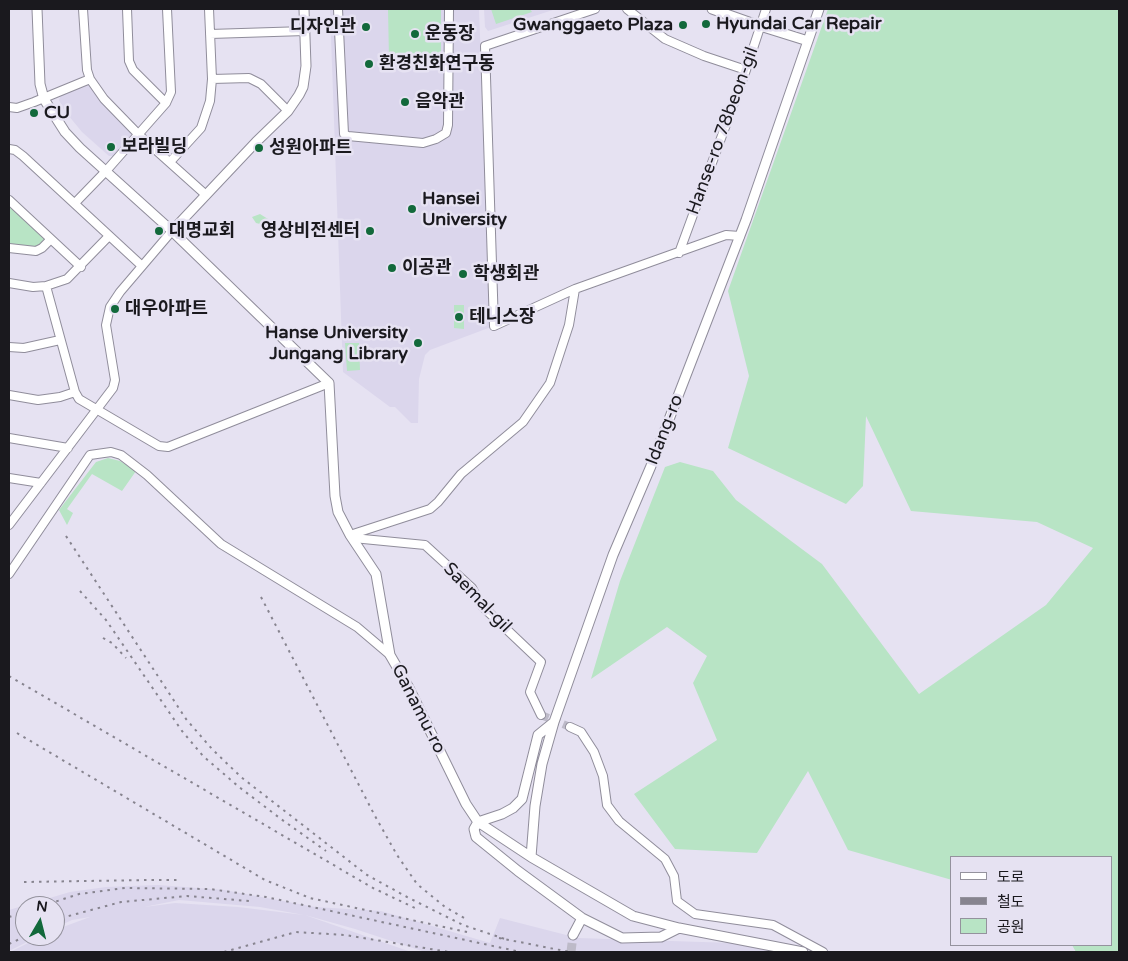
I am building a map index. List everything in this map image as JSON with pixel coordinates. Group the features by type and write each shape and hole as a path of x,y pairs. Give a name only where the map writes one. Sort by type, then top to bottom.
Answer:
{"street":[{"path":"37,9 40,84 44,98 65,132 172,231 329,384 335,496 338,512 376,574 390,655"},
{"path":"84,9 87,70 90,79 104,100 139,135 206,195"},
{"path":"127,9 129,61 132,70 166,104"},
{"path":"75,203 166,104 171,92 167,9"},
{"path":"170,162 201,128 210,101 212,80 209,9"},
{"path":"9,525 113,388 115,380 106,325 110,307 120,292 172,231 288,111 299,95 305,74 304,9"},
{"path":"338,9 344,134 348,136 423,143 436,139 446,133 448,125 449,9"},
{"path":"594,9 485,46 494,326 575,289 726,235 740,236"},
{"path":"627,9 665,38 704,56 746,70"},
{"path":"712,9 808,41"},
{"name":"Hanse-ro 78beon-gil","path":"679,253 746,70 766,9"},
{"name":"Idang-ro","path":"531,857 542,764 554,722 613,555 651,466 740,236 819,9"},
{"path":"210,34 305,31"},
{"path":"212,80 249,78 261,84 288,111"},
{"path":"9,107 16,108 90,79"},
{"path":"9,150 15,150 23,156 142,266"},
{"path":"9,200 81,267"},
{"path":"9,283 33,287 46,286 67,279 81,267 109,236"},
{"path":"9,248 36,251 51,239"},
{"path":"46,286 75,392 79,399 153,444 168,447 329,384"},
{"path":"352,537 430,509 461,474 523,422 550,383 569,325 575,289"},
{"path":"9,347 24,348 60,340"},
{"path":"9,395 38,400 60,397 75,392"},
{"path":"9,438 68,448"},
{"name":"Ganamu-ro","path":"9,574 90,455 111,452 121,455 147,475 221,544 357,627 390,655 466,804 478,822 531,857 633,916 680,928 803,952"},
{"path":"9,478 40,483"},
{"name":"Saemal-gil","path":"352,537 425,545 472,588 482,606 541,662 530,692 541,715"},
{"path":"554,722 538,735 522,799 513,808 502,814 478,822 474,829 476,837 518,871 582,918 622,938 661,937 680,928"},
{"path":"570,727 582,732 594,752 602,776 607,805 619,821 665,858 674,876 677,901 695,914 773,925 823,952"},
{"path":"573,934 582,918"}],"shaded area":[{"name":"Hansei University","path":"330,9 479,9 491,327 430,350 425,355 419,379 418,423 411,423 395,407 390,407 343,372"},
{"path":"484,9 556,9 488,31 485,27"},
{"path":"85,84 89,85 134,133 116,156 109,156 82,132 64,110 59,100 61,95"},
{"path":"158,885 224,890 315,907 381,911 490,943 500,918 578,938 733,943 773,952 425,952 305,915 411,952 10,952 22,946 65,946 65,926 90,917 65,923 65,896 56,896 70,892 106,887","holes":["179,900 260,907 304,915 238,907 175,903 144,907"]},
{"path":"15,908 15,946 19,946 9,951 9,910"}],"green space":[{"name":"운동장","path":"388,9 441,9 441,62 389,59"},
{"path":"491,9 530,9 532,12 496,24"},
{"path":"828,9 1119,9 1119,952 1076,952 1073,946 1113,946 1113,856 950,856 950,879 848,850 808,771 757,853 675,849 634,794 717,740 693,683 707,656 667,627 591,679 620,581 665,467 680,462 713,471 736,500 822,564 919,694 1046,605 1093,548 1037,522 911,511 866,416 863,486 846,504 728,448 749,376 728,291"},
{"path":"9,204 46,241 32,248 9,245"},
{"path":"260,214 268,219 264,225 256,223 252,217"},
{"name":"테니스장","path":"454,305 464,305 464,329 454,328"},
{"path":"345,343 359,343 360,370 347,371"},
{"path":"108,458 120,461 136,471 122,491 92,474 67,509 73,513 67,525 59,510 96,462"}],"tunnel":[{"path":"541,715 570,727"},
{"path":"571,952 573,935"}],"railway":[{"path":"66,536 186,719 212,749 241,777 367,875 463,925 505,939"},
{"path":"80,591 106,620 182,731 203,756 239,787 326,851"},
{"path":"261,597 397,855 417,884 445,907 466,919"},
{"path":"103,638 112,643 126,658"},
{"path":"9,676 373,888 417,909"},
{"path":"17,733 265,880 310,898 467,932"},
{"path":"24,882 179,880"},
{"path":"65,899 79,894 125,888 210,889 266,897 521,952"},
{"path":"65,917 121,902 187,896 249,901"},
{"path":"9,917 15,915"},
{"path":"224,952 296,932 345,935 449,952"},
{"path":"499,938 570,952"},
{"path":"9,944 15,941"}],"place":[{"name":"Hyundai Car Repair","path":"706,24"},
{"name":"Gwanggaeto Plaza","path":"683,25"},
{"name":"디자인관","path":"366,27"},
{"name":"운동장","path":"415,34"},
{"name":"환경친화연구동","path":"369,64"},
{"name":"음악관","path":"405,102"},
{"name":"CU","path":"34,113"},
{"name":"보라빌딩","path":"111,147"},
{"name":"성원아파트","path":"259,148"},
{"name":"Hansei University","path":"412,209"},
{"name":"대명교회","path":"159,231"},
{"name":"영상비전센터","path":"370,231"},
{"name":"이공관","path":"392,268"},
{"name":"학생회관","path":"463,274"},
{"name":"대우아파트","path":"115,309"},
{"name":"테니스장","path":"459,317"},
{"name":"Hanse University Jungang Library","path":"418,343"}]}
